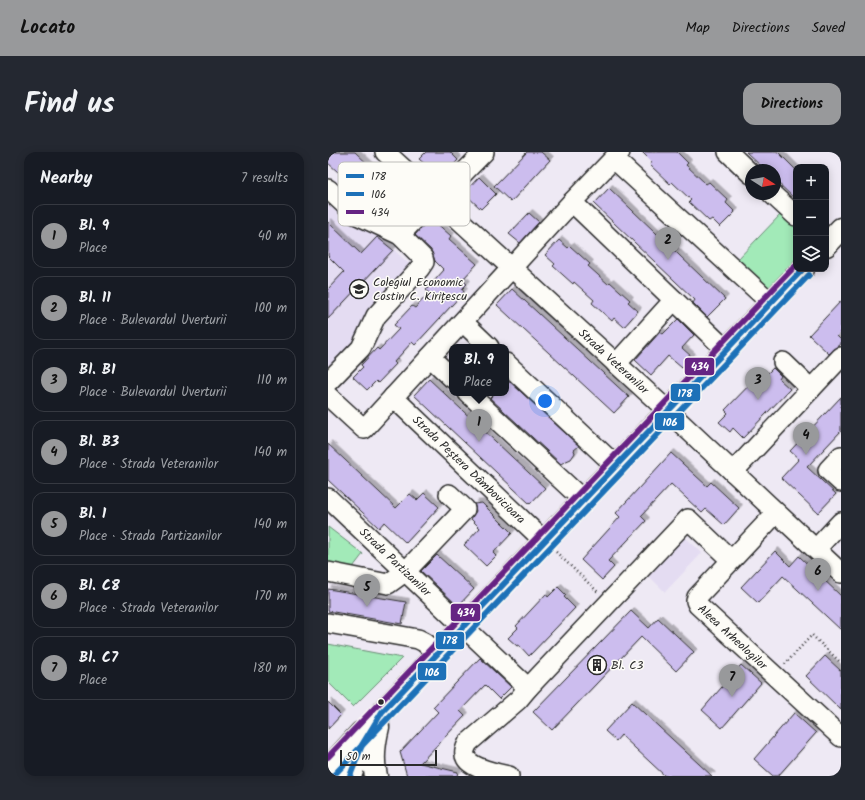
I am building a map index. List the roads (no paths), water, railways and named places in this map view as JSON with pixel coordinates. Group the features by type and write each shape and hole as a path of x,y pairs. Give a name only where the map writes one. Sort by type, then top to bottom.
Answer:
{"main road":[{"path":"829,242 841,229"},
{"path":"328,769 800,272"},
{"path":"350,776 362,745 382,712"},
{"path":"376,776 374,752 382,712"}],"street":[{"name":"Strada Veteranilor","path":"385,152 396,162"},
{"path":"470,166 484,152"},
{"path":"728,152 745,168"},
{"path":"330,402 364,429 617,155 770,303"},
{"path":"328,189 338,198"},
{"path":"779,200 793,213"},
{"path":"572,202 726,350"},
{"path":"328,382 360,348 376,316 424,262 423,258 400,235 381,226"},
{"path":"400,235 408,226"},
{"name":"Strada Veteranilor","path":"465,226 668,411 841,573"},
{"path":"616,364 674,300"},
{"path":"463,322 486,344"},
{"path":"733,472 841,357"},
{"path":"430,358 449,375"},
{"path":"783,362 811,389"},
{"path":"509,366 616,466"},
{"path":"471,396 583,500"},
{"name":"Strada Peștera Dâmbovicioara","path":"394,397 544,541"},
{"path":"841,456 828,470 841,482"},
{"path":"328,572 388,584 406,571 464,510 449,494"},
{"name":"Strada Partizanilor","path":"328,498 528,688"},
{"name":"Aleea Arheologilor","path":"776,513 697,597 696,601 841,737"},
{"path":"509,776 480,768 468,762 465,757 465,750 468,743 518,700 688,520 732,560"},
{"path":"816,549 841,522"},
{"path":"328,622 418,639 437,653"}],"place":[{"name":"Bl. 11","path":"668,260"},
{"name":"Colegiul Economic Costin C. Kirițescu","path":"359,289"},
{"name":"Bl. B1","path":"758,400"},
{"name":"Bl. 9","path":"479,442"},
{"name":"Bl. B3","path":"806,455"},
{"name":"Bl. C8","path":"818,591"},
{"name":"Bl. 1","path":"367,607"},
{"name":"Bl. C3","path":"597,665"},
{"name":"Bl. C7","path":"732,697"}]}
